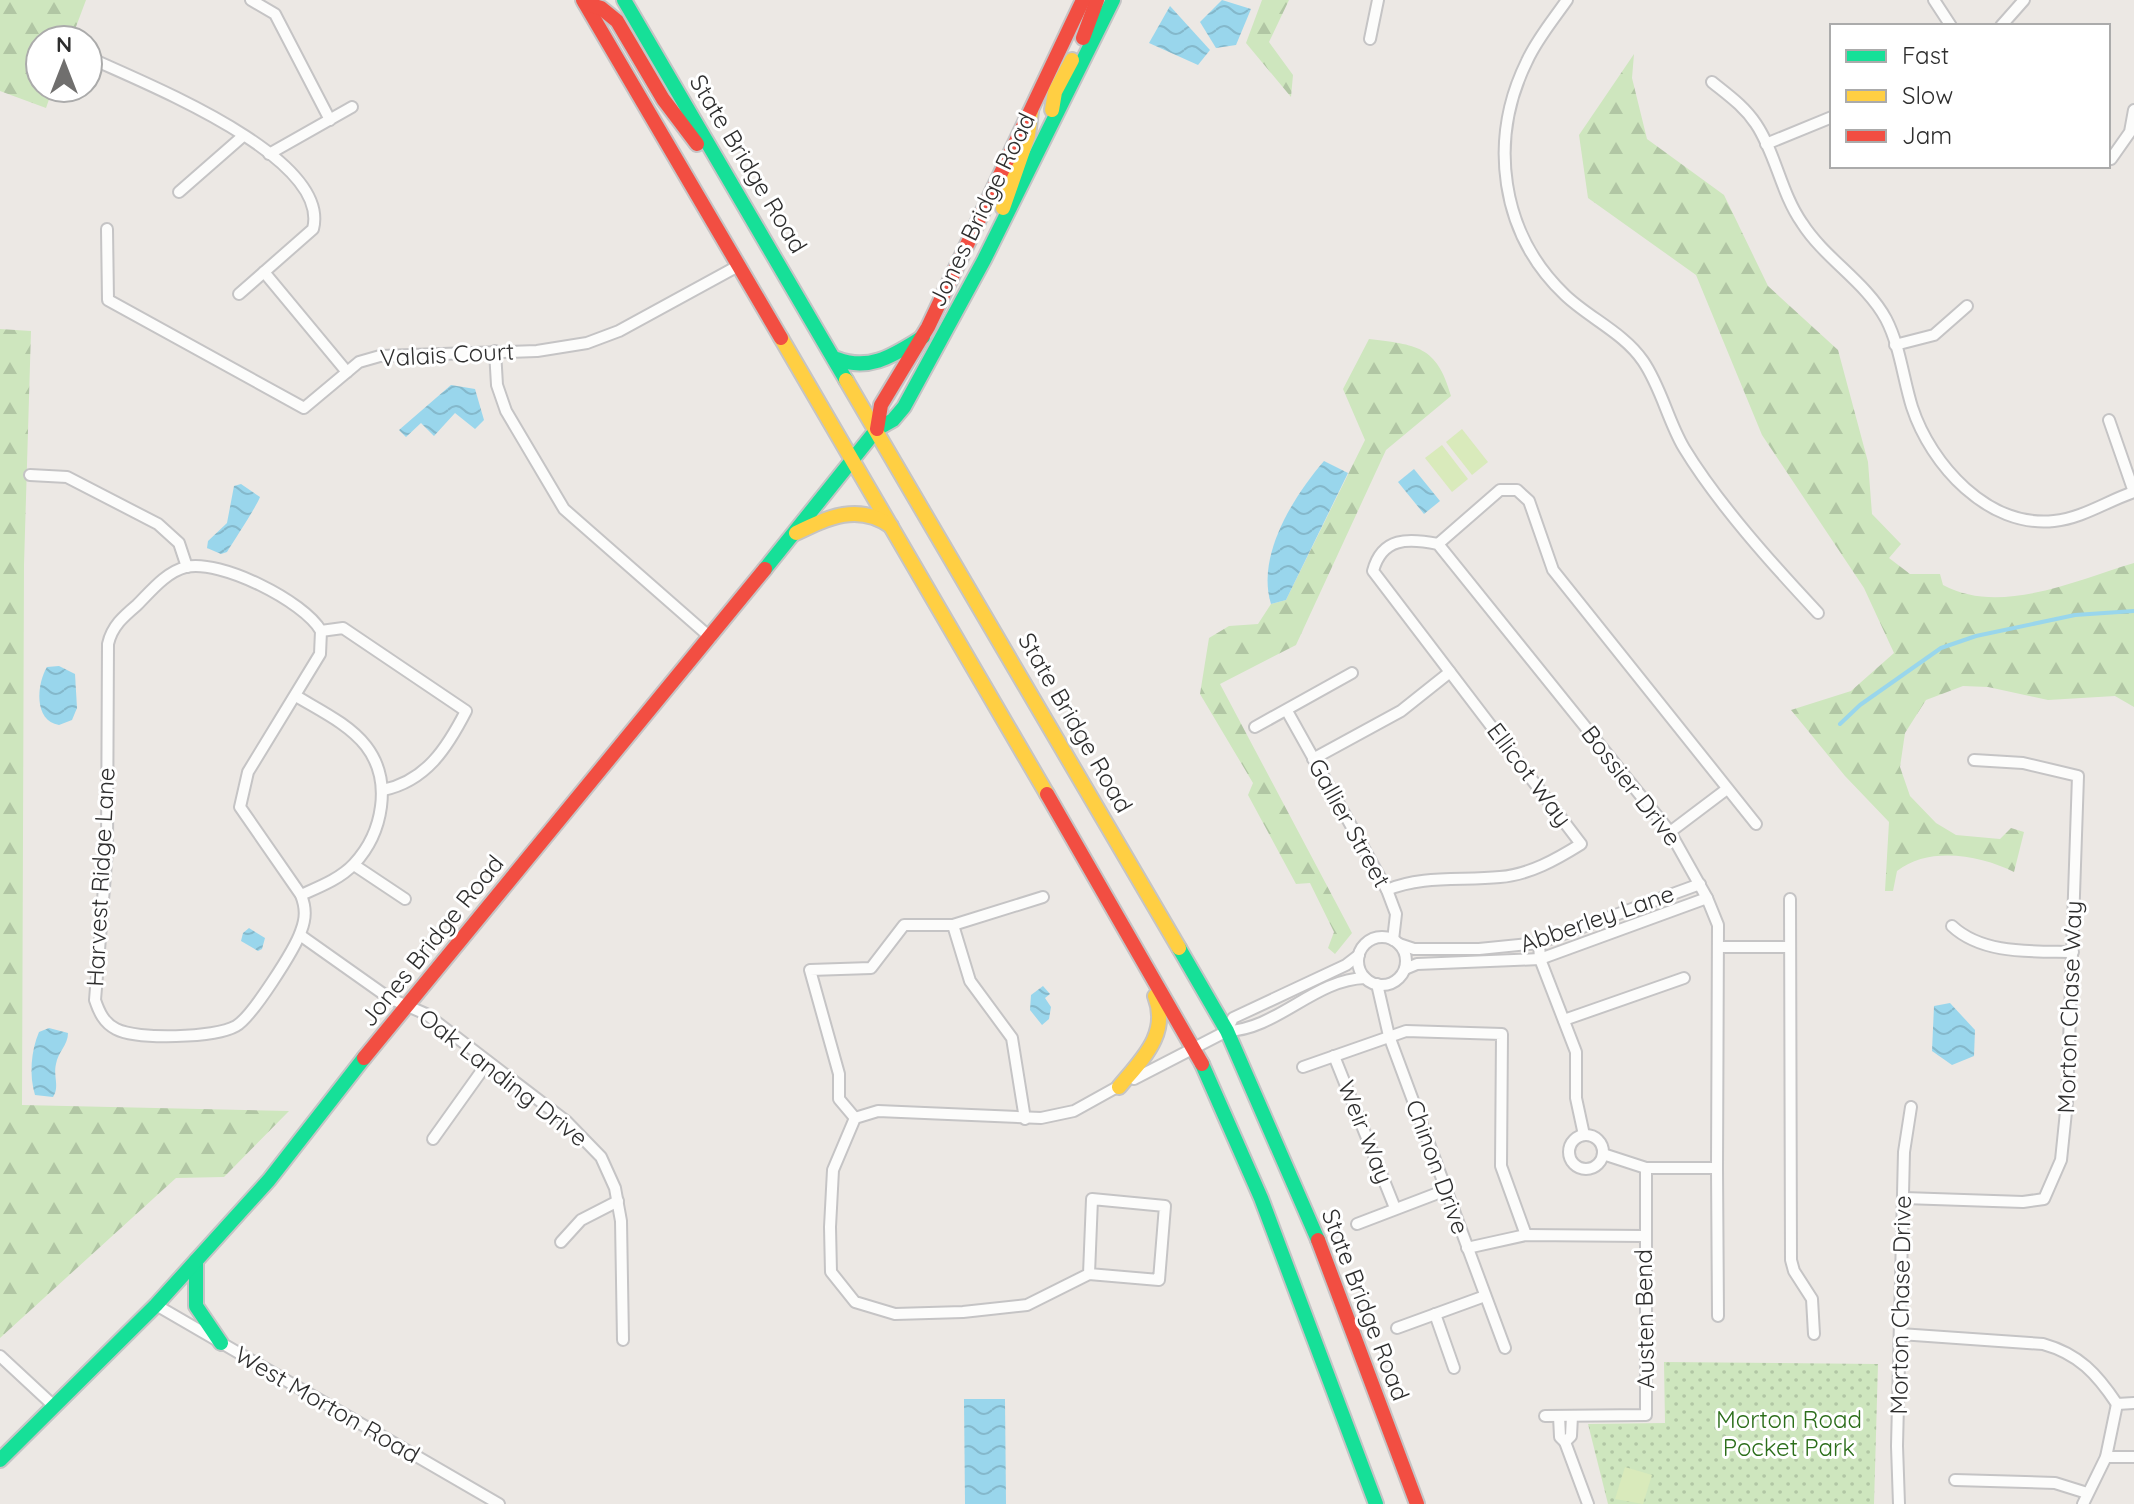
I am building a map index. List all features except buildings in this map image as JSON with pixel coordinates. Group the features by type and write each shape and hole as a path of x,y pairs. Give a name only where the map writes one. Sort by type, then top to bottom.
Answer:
{"main road":[{"name":"State Bridge Road","path":"624,0 837,359 1227,1031 1314,1229 1417,1504"},
{"name":"Jones Bridge Road","path":"877,429 881,405 923,337 1083,0"},
{"path":"1051,119 1055,92 1087,30 1097,0"},
{"name":"Jones Bridge Road","path":"0,1460 156,1305 304,1138 406,1005 711,638 877,429 893,420 904,407 1003,220 1113,0"},
{"path":"584,1 601,8 617,21 663,99 738,192"},
{"path":"584,1 1194,1046 1261,1198 1376,1504"},
{"path":"1003,220 1002,204 1010,177 1033,128 1031,108"},
{"path":"837,359 853,365 874,365 923,337"},
{"path":"837,431 848,434 877,429"},
{"path":"796,533 835,515 858,510 881,518 896,531"},
{"path":"1115,906 1119,931 1164,1016 1160,1031 1119,1087"},
{"path":"196,1261 191,1296 197,1315 221,1343"}],"street":[{"path":"251,0 275,14 330,120"},
{"path":"1370,39 1378,0"},
{"path":"1567,0 1526,61 1505,128 1504,164 1519,233 1538,264 1563,293 1620,337 1642,360 1687,452 1778,570 1818,613"},
{"path":"1934,0 1950,24"},
{"path":"2003,24 2024,0"},
{"path":"104,65 224,122 286,166 312,200 317,215 313,229 239,294"},
{"path":"1712,82 1744,108 1766,144 1801,222 1877,304 1895,345 1913,409 1927,441 1948,470 1987,504 2020,518 2055,521 2083,515 2134,492 2109,420"},
{"path":"269,154 352,107"},
{"path":"2111,159 2130,132 2134,110"},
{"path":"1766,144 1830,118"},
{"path":"179,192 243,136"},
{"name":"Valais Court","path":"107,229 108,300 304,408 359,362 380,356 567,348 605,338 738,266"},
{"path":"264,272 347,372"},
{"path":"1895,345 1934,335 1967,306"},
{"path":"495,351 497,385 506,411 564,509 711,638"},
{"path":"30,475 67,477 158,524 179,543 187,567 206,566 235,574 294,604 315,620 321,631 320,654 248,772 240,807 301,895 305,907 300,935 389,998 406,1005"},
{"path":"1438,544 1500,490 1517,490 1529,501 1553,570 1756,824"},
{"name":"Ellicot Way","path":"1387,890 1406,882 1504,877 1555,861 1581,844 1373,571 1377,557 1388,544 1411,539 1438,544"},
{"name":"Bossier Drive","path":"1438,544 1670,832 1700,884 1718,925 1718,1316"},
{"name":"Harvest Ridge Lane","path":"187,567 165,578 117,623 108,644 107,850 95,1000 105,1022 125,1033 225,1031 247,1016 300,935"},
{"path":"321,631 343,628 466,711 453,736 423,773 403,786 383,790"},
{"path":"1313,759 1401,711 1450,672"},
{"path":"1255,727 1352,673"},
{"path":"296,696 340,723 366,746 380,772 383,790 379,820 354,865 330,882 301,895"},
{"name":"Gallier Street","path":"1287,711 1387,890 1396,914 1396,942 1405,956 1405,969"},
{"name":"Morton Chase Way","path":"1904,1198 2023,1202 2044,1199 2061,1160 2073,952 2078,776 2023,763 1974,760"},
{"path":"1670,832 1727,789"},
{"path":"354,865 405,899"},
{"name":"Abberley Lane","path":"1396,942 1414,949 1479,949 1539,943 1700,884"},
{"path":"855,1118 839,1099 839,1074 810,970 871,968 904,925 953,925 1043,897"},
{"name":"Abberley Lane","path":"1405,969 1417,964 1540,959 1707,898"},
{"path":"1790,899 1791,1260 1794,1271 1812,1299 1814,1334"},
{"path":"953,925 970,981 1012,1038 1025,1119"},
{"path":"1952,926 1966,939 2014,951 2073,952"},
{"path":"1227,1031 1233,1018 1346,965 1371,940 1396,942"},
{"path":"1539,943 1540,959 1576,1052 1576,1098 1584,1135"},
{"path":"1719,947 1789,947"},
{"path":"1359,955 1359,967 1365,978 1377,984 1391,983 1405,969"},
{"path":"855,1118 878,1111 1025,1119 1074,1111 1194,1046 1227,1031 1243,1031 1347,982 1365,978"},
{"path":"1564,1020 1684,978"},
{"name":"Chinon Drive","path":"1377,984 1389,1036 1505,1348"},
{"name":"Oak Landing Drive","path":"406,1005 426,1014 566,1121 591,1146 609,1172 618,1201 623,1340"},
{"path":"1303,1067 1406,1031 1502,1034 1501,1166 1526,1235"},
{"name":"Weir Way","path":"1334,1056 1395,1208"},
{"path":"433,1139 488,1062"},
{"name":"Morton Chase Drive","path":"1899,1504 1904,1198 1911,1107"},
{"path":"855,1118 833,1170 830,1227 831,1272 855,1302 895,1314 1027,1305 1089,1274 1159,1280 1165,1206 1092,1199 1089,1274"},
{"path":"1584,1135 1597,1139 1603,1154 1600,1162 1590,1169 1572,1163 1570,1144 1584,1135"},
{"path":"1603,1154 1646,1168 1717,1168"},
{"name":"Austen Bend","path":"1545,1416 1646,1415 1646,1168"},
{"path":"1357,1224 1446,1190"},
{"path":"561,1242 581,1220 618,1201"},
{"path":"1467,1248 1526,1235 1644,1236"},
{"path":"1397,1328 1485,1296"},
{"name":"West Morton Road","path":"156,1305 499,1504"},
{"path":"1435,1314 1454,1368"},
{"path":"1900,1334 2014,1341 2065,1350 2090,1368 2117,1404 2106,1457 2085,1499 2055,1483 1955,1480"},
{"path":"0,1356 55,1407"},
{"path":"2117,1404 2134,1403"},
{"path":"1559,1416 1560,1437 1565,1442 1588,1504"},
{"path":"1565,1442 1571,1436 1572,1416"},
{"path":"2106,1457 2134,1457"}],"green space":[{"path":"0,0 86,0 77,24 24,24 24,100 0,91"},
{"path":"1262,0 1289,0 1269,42 1293,75 1291,97 1246,43"},
{"path":"1634,54 1632,78 1647,139 1724,195 1768,286 1838,350 1868,462 1872,514 1901,544 1889,558 1910,574 1940,574 1943,585 1965,594 1989,597 2013,596 2064,586 2134,563 2134,707 2115,696 2048,700 1988,687 1963,686 1926,700 1905,733 1900,767 1910,796 1936,823 1956,835 2000,839 2011,828 2024,832 2014,872 1970,858 1924,858 1897,871 1893,891 1885,891 1889,822 1845,776 1791,710 1851,691 1894,653 1864,588 1762,435 1696,275 1588,198 1579,135"},
{"path":"0,329 31,331 24,565 22,1105 289,1111 224,1177 176,1178 0,1338"},
{"path":"1369,339 1412,346 1431,357 1439,366 1451,396 1386,450 1296,645 1220,684 1352,933 1335,954 1328,948 1334,932 1310,883 1296,884 1248,795 1253,783 1200,694 1209,638 1229,626 1258,624 1271,604 1286,600 1365,440 1343,389"},
{"path":"1462,429 1488,462 1472,475 1446,442"},
{"path":"1442,445 1468,479 1452,492 1425,458"},
{"name":"Morton Road Pocket Park","path":"1664,1362 1878,1364 1874,1504 1608,1504 1588,1424 1665,1423"},
{"path":"1625,1467 1652,1475 1643,1504 1615,1499"}],"water":[{"path":"1222,0 1251,9 1236,45 1216,48 1200,22"},
{"path":"1170,6 1210,50 1198,65 1149,43"},
{"path":"451,385 475,389 484,420 475,429 455,413 434,436 421,423 406,437 399,430"},
{"path":"1324,461 1348,473 1286,600 1271,604 1269,566 1280,528"},
{"path":"1414,469 1440,501 1424,514 1398,482"},
{"path":"241,484 260,497 227,552 221,554 207,548 208,541 227,523 234,486"},
{"path":"59,666 75,674 77,708 72,720 59,725 51,722 41,709 40,691 47,667"},
{"path":"249,928 265,938 262,949 258,951 241,941 243,933"},
{"path":"1043,986 1050,994 1045,998 1051,1007 1049,1019 1042,1025 1030,1010 1031,995"},
{"path":"1950,1003 1975,1030 1974,1056 1952,1065 1932,1051 1934,1006"},
{"path":"49,1028 68,1033 56,1064 53,1097 35,1095 32,1079 36,1039 39,1032"},
{"path":"964,1399 1005,1399 1006,1504 965,1504"}],"waterway":[{"path":"1840,724 1860,705 1941,648 1976,636 2075,615 2134,611"}],"traffic: fast":[{"path":"624,0 846,380"},
{"path":"765,569 877,429 893,420 904,407 984,260 1113,0"},
{"path":"837,359 872,362 892,355 923,337"},
{"path":"1179,948 1227,1031 1318,1240"},
{"path":"0,1460 156,1305 269,1180 364,1058"},
{"path":"1202,1064 1261,1198 1376,1504"},
{"path":"196,1261 196,1306 221,1343"}],"traffic: slow":[{"path":"1052,110 1055,92 1072,60"},
{"path":"1003,208 1028,136 1031,111"},
{"path":"781,338 1047,794"},
{"path":"846,380 1179,948"},
{"path":"796,533 832,518 855,514 867,515 891,526"},
{"path":"1119,1087 1144,1056 1156,1034 1159,1010 1155,996"}],"traffic: jam":[{"path":"583,0 781,338"},
{"path":"877,429 881,405 928,327 1083,0"},
{"path":"1083,38 1097,0"},
{"path":"585,3 601,8 617,21 663,99 697,144"},
{"path":"364,1058 765,569"},
{"path":"1047,794 1202,1064"},
{"path":"1318,1240 1417,1504"}]}
